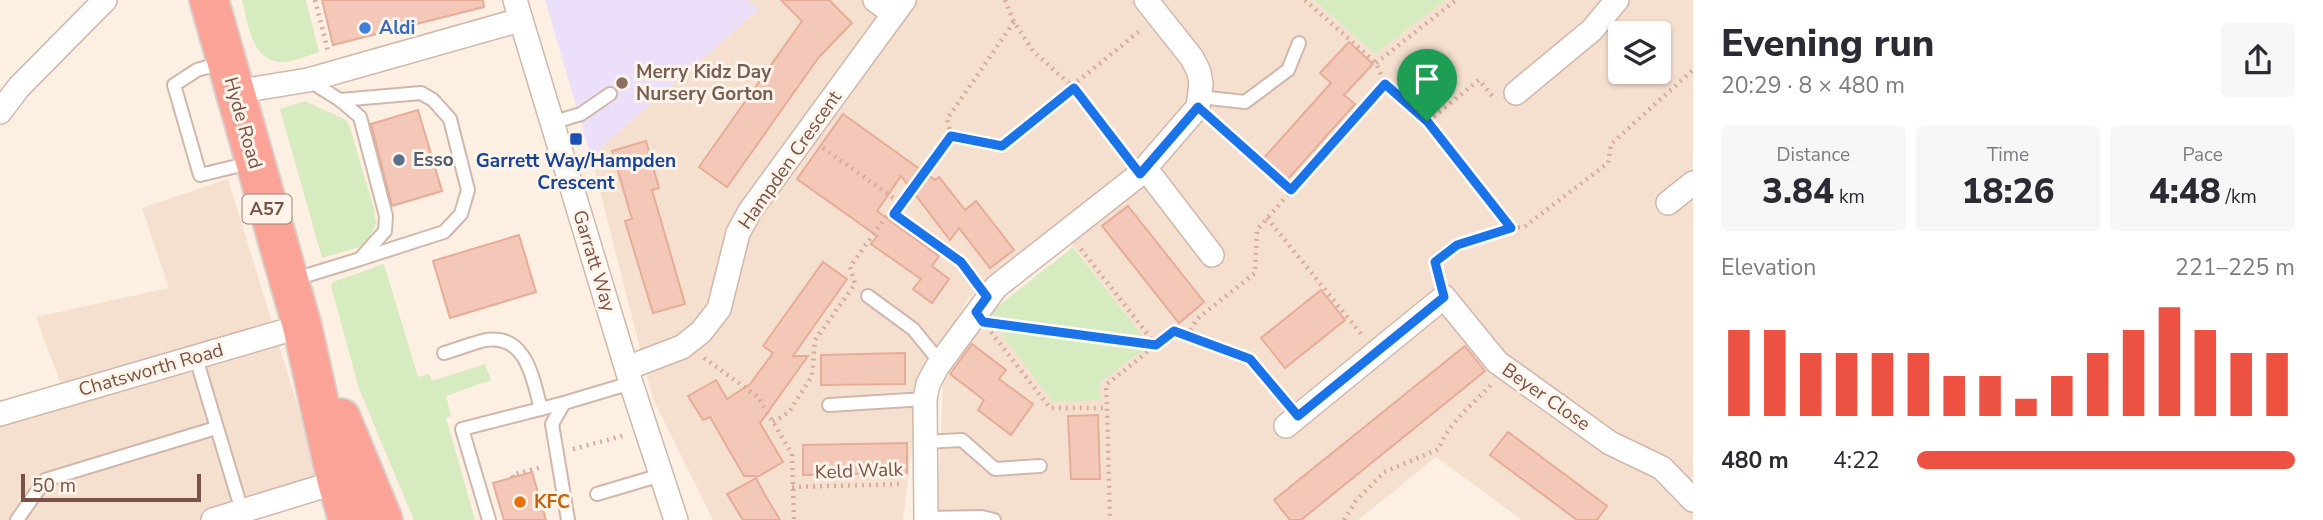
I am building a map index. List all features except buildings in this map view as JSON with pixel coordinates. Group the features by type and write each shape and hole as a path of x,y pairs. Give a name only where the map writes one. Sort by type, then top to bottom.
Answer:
{"highway":[{"name":"Hyde Road","path":"209,0 302,326 348,520"},
{"name":"Hyde Road","path":"302,326 383,520"}],"street":[{"path":"0,112 19,87 105,0"},
{"path":"875,0 899,7"},
{"path":"1517,93 1592,30 1617,0"},
{"name":"Hampden Crescent","path":"629,375 682,347 701,332 719,309 726,290 738,233 750,211 899,7"},
{"path":"231,77 308,80 518,10"},
{"name":"Garratt Way","path":"518,10 676,520"},
{"path":"926,519 925,399 931,376 940,362 982,310 996,288 1143,171 1199,102 1201,84 1192,58 1149,10"},
{"path":"1143,171 1212,256"},
{"path":"1668,203 1693,183"},
{"path":"1292,421 1444,297"},
{"name":"Beyer Close","path":"1444,297 1497,362 1611,443 1662,468 1693,500"},
{"name":"Chatsworth Road","path":"0,414 302,326"},
{"path":"213,520 337,482"}],"lane":[{"path":"1199,102 1245,102 1288,70 1299,43"},
{"path":"231,77 197,69 174,85 200,175 254,162"},
{"path":"308,80 340,100 360,117 386,216 384,231 360,259"},
{"path":"288,281 444,232 461,214 468,190 450,119 433,100 421,93 340,100"},
{"path":"551,122 580,114 610,94"},
{"path":"868,296 913,329 940,362"},
{"path":"444,353 485,340 514,345 520,350 530,370 541,409"},
{"path":"196,358 242,511"},
{"path":"489,520 462,429 564,403 629,375"},
{"path":"829,405 925,399"},
{"path":"564,403 552,425 568,520"},
{"path":"17,520 45,480 216,428"},
{"path":"925,442 962,440 995,469 1040,466"},
{"path":"597,494 661,475"},
{"path":"926,519 982,517 994,520"}],"path":[{"path":"315,0 330,58"},
{"path":"1005,0 1014,22 1033,51 1073,87 1143,171"},
{"path":"1306,0 1376,63 1385,84 1427,121 1511,228"},
{"path":"1376,63 1456,0"},
{"path":"951,136 1002,146 1073,87 1149,10"},
{"path":"894,214 951,136 947,119 1014,22"},
{"path":"1444,297 1435,262 1457,245 1511,228 1524,227 1608,163 1611,144 1693,70"},
{"path":"1427,121 1479,80 1501,106 1517,93"},
{"path":"1187,336 1197,319 1255,273 1257,230 1385,84"},
{"path":"1199,102 1291,190"},
{"path":"805,136 902,204"},
{"path":"773,422 789,412 812,376 815,340 855,284 850,267 890,211 961,262 982,310 1050,408 1107,408"},
{"path":"1267,218 1376,352"},
{"path":"1067,231 1156,345"},
{"path":"982,310 1156,345"},
{"path":"1110,520 1106,385 1174,331 1250,359 1292,421"},
{"path":"701,356 758,397 792,454 794,520"},
{"path":"1344,520 1355,502 1384,472 1439,449 1443,439 1464,412 1507,370"},
{"path":"566,452 626,435"},
{"path":"513,477 512,475 550,465"},
{"name":"Keld Walk","path":"792,487 926,483"}],"shaded area":[{"name":"Merry Kidz Day Nursery Gorton","path":"545,0 748,0 758,10 591,156"},
{"path":"748,0 1314,0 1375,54 1446,0 1693,0 1693,520 1522,520 1436,457 1358,520 937,520 943,383 987,315 1099,383 1150,345 1059,227 968,298 919,388 903,520 713,520 653,399 591,156 758,10"},
{"path":"228,179 319,476 215,507 217,520 0,520 0,426 69,406 36,317 169,288 142,208"}],"green space":[{"path":"242,0 306,0 319,52 285,62 271,60 263,55 252,39"},
{"path":"1314,0 1446,0 1375,54"},
{"path":"305,101 346,120 374,209 376,224 369,238 360,247 322,258 280,109"},
{"path":"1073,247 1150,345 1099,383 1101,400 1053,402 987,315"},
{"path":"384,264 418,377 429,374 432,381 485,364 491,380 446,396 451,416 446,418 475,520 414,520 359,389 331,286 333,282"}],"place":[{"name":"Aldi","path":"365,28"},
{"name":"Merry Kidz Day Nursery Gorton","path":"622,83"},
{"name":"Garrett Way/Hampden Crescent","path":"576,139"},
{"name":"Esso","path":"399,160"},
{"name":"KFC","path":"520,502"}],"route":[{"path":"1385,84 1427,121 1511,228 1457,245 1435,262 1444,297 1298,416 1250,359 1174,331 1156,345 983,322 976,312 987,297 961,262 894,214 951,136 1002,146 1074,88 1140,174 1198,107 1291,190 1385,84"}]}
